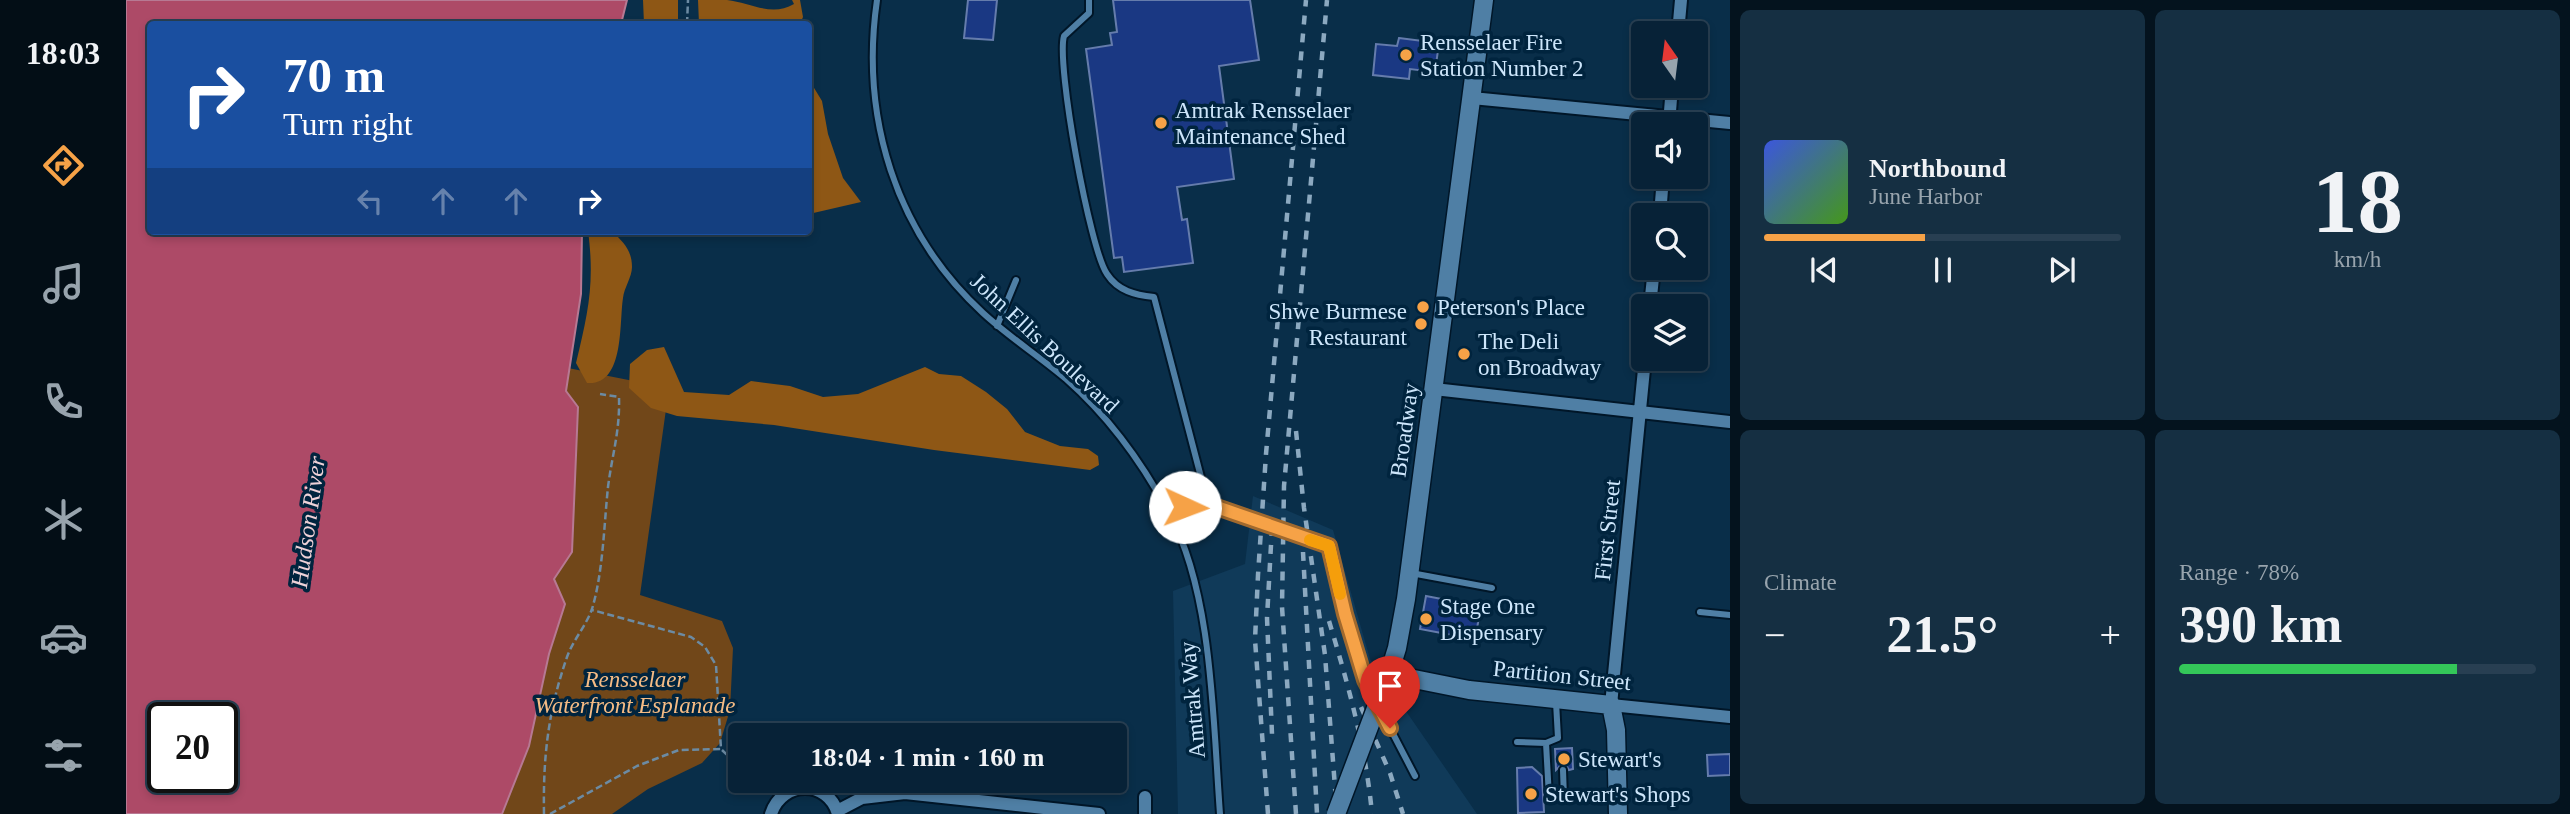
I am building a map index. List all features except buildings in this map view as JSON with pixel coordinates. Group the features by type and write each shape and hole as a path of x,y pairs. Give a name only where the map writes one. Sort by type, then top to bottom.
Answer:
{"street":[{"name":"Broadway","path":"1336,814 1397,648 1434,389 1484,0"},
{"path":"1679,21 1681,0"},
{"path":"1472,99 1631,117"},
{"path":"1708,122 1730,123"},
{"name":"First Street","path":"1611,705 1644,371"},
{"path":"1434,389 1730,422"},
{"name":"Partition Street","path":"1389,674 1469,690 1730,717"},
{"path":"1611,705 1616,730 1618,807"},
{"path":"771,814 778,800 791,790 813,788 827,794 838,813 862,798 905,793 1099,814"},
{"path":"1145,797 1145,814"}],"lane":[{"name":"John Ellis Boulevard","path":"877,0 873,51 874,94 881,138 896,189 913,224 934,258 964,293 997,326 1049,365 1098,411 1141,467 1171,516 1186,551 1195,583"},
{"path":"1089,0 1089,13 1064,36 1062,59 1076,152 1099,255 1105,272 1124,289 1132,294 1154,297 1208,504"},
{"path":"997,326 1016,280"},
{"path":"1171,516 1191,504 1208,504 1329,546 1345,614 1365,680 1415,776"},
{"path":"1409,573 1492,588"},
{"name":"Amtrak Way","path":"1195,583 1205,644 1220,814"},
{"path":"1700,612 1730,615"},
{"path":"1556,700 1558,738 1562,749"},
{"path":"1517,743 1546,743 1558,738"},
{"path":"1546,743 1549,797 1618,807"},
{"path":"1563,770 1564,798"}],"path":[{"path":"687,21 688,0"},
{"path":"544,814 543,769 548,724 568,654 592,610 601,558 608,484 618,435 619,397 600,394"},
{"path":"592,610 691,637 705,647 716,665 721,750"},
{"path":"550,814 637,766 679,750 721,750 728,756"},
{"path":"770,793 778,800"}],"shaded area":[{"path":"643,0 678,0 678,21 644,21"},
{"path":"698,0 727,0 778,9 794,4 792,0 800,0 803,17 801,21 699,21"},
{"path":"812,85 822,101 828,134 843,178 861,202 812,213"},
{"path":"588,235 616,235 629,251 632,267 624,294 618,351 614,364 608,374 599,381 587,383 576,363 589,298"},
{"path":"664,347 684,392 729,395 751,381 790,386 823,397 858,394 925,367 939,374 961,376 1007,409 1025,432 1060,446 1088,449 1098,456 1099,465 1090,470 934,450 774,425 677,416 651,408 629,388 630,364 647,350"},
{"path":"1253,496 1333,530 1370,659 1477,814 1178,814 1173,591 1245,564"}],"green space":[{"name":"Rensselaer Waterfront Esplanade","path":"568,368 669,388 640,595 722,621 733,648 730,710 720,743 702,763 648,789 612,814 502,814 529,746 549,654 565,604 554,579 572,552 578,407 566,391"}],"water":[{"name":"Hudson River","path":"126,0 627,0 622,21 147,21 147,235 582,235 581,294 566,391 578,407 572,552 554,579 565,604 549,654 529,746 502,814 126,814"}],"railway":[{"path":"1268,814 1255,640 1258,575 1306,0"},
{"path":"1296,814 1282,607 1284,486 1327,0"},
{"path":"1296,431 1325,655 1337,814"},
{"path":"1272,527 1267,618 1272,734"},
{"path":"1303,552 1317,814"},
{"path":"1329,621 1361,741 1372,814"},
{"path":"1361,707 1390,773 1403,814"}],"slow traffic":[{"path":"1310,540 1329,546 1340,594"}],"place":[{"name":"Rensselaer Fire Station Number 2","path":"1406,55"},
{"name":"Amtrak Rensselaer Maintenance Shed","path":"1161,123"},
{"name":"Peterson's Place","path":"1423,307"},
{"name":"Shwe Burmese Restaurant","path":"1421,324"},
{"name":"The Deli on Broadway","path":"1464,354"},
{"name":"Stage One Dispensary","path":"1426,619"},
{"name":"Stewart's","path":"1564,759"},
{"name":"Stewart's Shops","path":"1531,794"}],"route":[{"path":"1185,507 1197,503 1208,504 1329,546 1345,614 1365,680 1390,728"}]}
